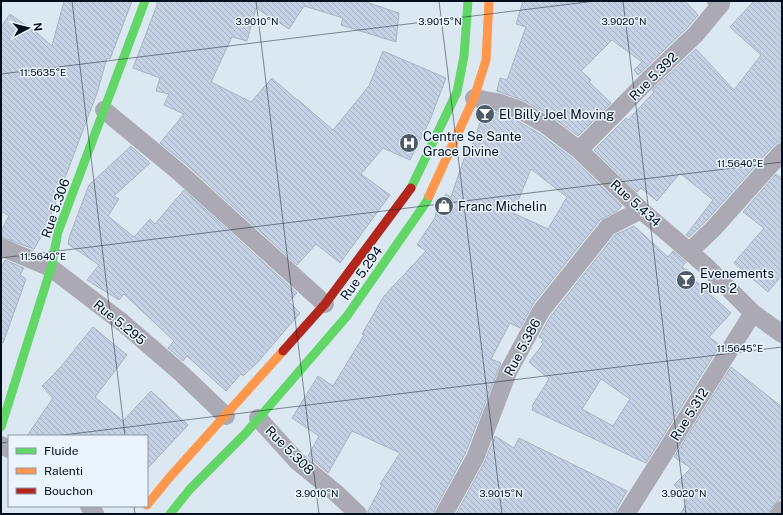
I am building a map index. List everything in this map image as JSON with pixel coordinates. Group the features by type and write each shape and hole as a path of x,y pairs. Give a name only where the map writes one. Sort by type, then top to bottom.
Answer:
{"main road":[{"name":"Rue 5.306","path":"1,427 51,268 58,232 77,185 145,1"},
{"name":"Rue 5.294","path":"148,503 325,304 411,188 457,92 464,56 468,1"},
{"name":"Rue 5.294","path":"174,512 190,490 245,434 347,316 427,201 474,98 486,60 490,1"}],"street":[{"name":"Rue 5.392","path":"579,150 696,34 720,2"},
{"name":"Rue 5.434","path":"474,98 497,102 520,110 546,125 579,150 641,210 690,252 753,313 782,334"},
{"path":"104,110 179,172 325,304"},
{"path":"690,252 714,228 782,152"},
{"name":"Rue 5.386","path":"444,514 475,458 508,372 541,311 608,227 641,210"},
{"name":"Rue 5.295","path":"1,247 51,268 123,323 182,374 226,416"},
{"name":"Rue 5.312","path":"626,514 753,313"},
{"name":"Rue 5.308","path":"258,418 297,461 336,492 358,514"},
{"path":"779,514 782,510"}],"building":[{"path":"64,1 132,1 110,59 107,58 97,93 46,228 34,249 1,237 1,231 9,216 1,211 1,27 10,14 37,33 52,46"},
{"path":"157,1 363,1 399,13 396,42 341,25 343,18 304,6 289,29 256,8 247,41 232,37 211,82 251,102 272,78 333,130 369,86 383,51 446,78 430,120 410,160 383,148 361,174 390,195 340,263 316,244 297,265 186,164 160,143 184,114 164,105 169,94 156,91 160,78 133,68 157,5"},
{"path":"523,1 685,1 698,15 688,27 638,75 634,70 642,62 612,40 581,71 591,80 589,82 611,103 578,136 551,116 525,101 497,91 500,78 507,80 526,27 516,24"},
{"path":"754,1 782,1 782,142 778,142 774,145 706,221 689,237 686,235 713,200 680,173 657,201 641,188 637,192 594,150 626,118 628,120 654,92 652,90 696,49 734,90 761,55 730,27"},
{"path":"484,111 492,114 492,112 494,112 516,120 540,134 572,158 622,206 617,211 600,220 533,304 520,328 510,323 491,359 501,363 465,454 435,509 434,514 368,514 368,511 382,485 380,484 400,453 352,431 328,473 308,456 319,436 292,418 318,376 333,386 364,335 362,334 384,296 426,251 417,245 436,216 435,215 446,194 451,197 468,147 471,149","holes":["531,169 567,197 548,229 513,213"]},
{"path":"131,146 150,163 114,196 119,199 108,216 134,237 150,219 155,224 184,190 297,293 289,302 300,313 257,363 243,376 241,374 226,391 187,356 183,361 168,348 174,341 124,294 119,300 87,280 99,265 68,244 89,185"},
{"path":"776,174 782,179 782,275 768,292 734,263 764,228 743,212"},
{"path":"634,226 668,257 673,251 686,262 682,267 692,273 690,276 731,313 709,337 720,345 646,463 532,410 532,406 549,379 529,362 543,344 541,342 544,339 539,337 550,317 615,235","holes":["601,379 630,399 613,426 582,409"]},
{"path":"5,260 24,268 20,275 26,279 3,343 1,342 1,264 3,265"},
{"path":"93,327 127,355 95,397 123,421 151,391 188,425 148,468 148,435 28,435 53,398 42,386 59,369"},
{"path":"731,367 782,407 782,495 771,508 769,514 680,514 687,503 685,501 687,498 674,485 691,468 674,457"},
{"path":"495,436 514,448 519,438 627,491 617,508 616,514 456,514 484,463"}],"traffic: fast":[{"path":"1,427 51,268 58,232 145,1"},
{"path":"411,188 457,92 464,56 468,1"},
{"path":"170,514 190,489 245,434 347,316 429,196"}],"traffic: slow":[{"path":"429,196 474,98 486,60 489,1"},
{"path":"148,504 169,478 283,351"}],"traffic: jam":[{"path":"283,351 325,304 411,188"}],"place":[{"name":"El Billy Joel Moving","path":"485,114"},
{"name":"Centre Se Sante Grace Divine","path":"409,143"},
{"name":"Franc Michelin","path":"444,206"},
{"name":"Evenements Plus 2","path":"686,280"}]}
